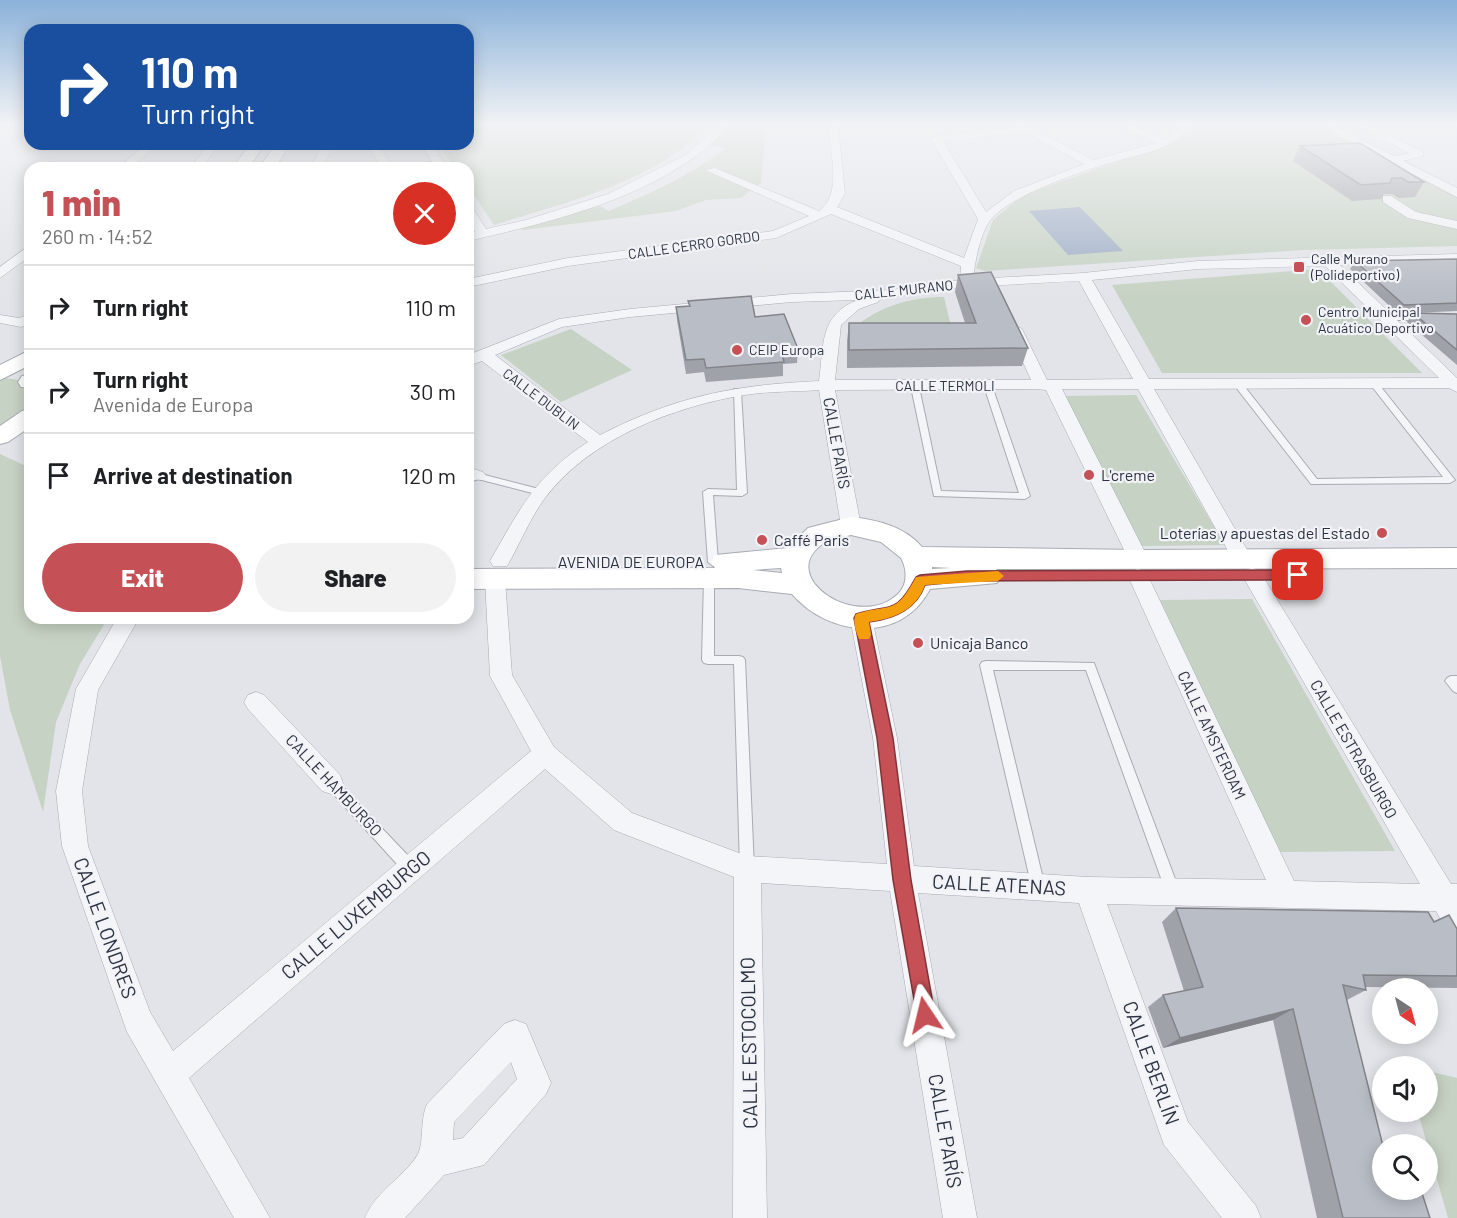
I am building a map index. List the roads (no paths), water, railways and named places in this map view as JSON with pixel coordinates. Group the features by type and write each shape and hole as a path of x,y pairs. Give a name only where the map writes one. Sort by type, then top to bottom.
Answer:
{"main road":[{"path":"0,375 24,360"},
{"path":"0,375 24,381"},
{"path":"0,436 24,424"},
{"path":"0,436 24,443"},
{"path":"851,526 888,534 903,544 917,568 915,595 902,607 883,615 861,618 841,615 823,608 808,598 798,585 794,557 802,544 815,534 832,528 851,526"},
{"name":"AVENIDA DE EUROPA","path":"711,570 794,557"},
{"path":"1248,568 1457,558"},
{"path":"474,564 488,573 711,570 798,585"},
{"path":"917,568 967,576 1139,568 1248,568 1457,575"}],"street":[{"path":"474,236 528,223 612,196 640,182"},
{"path":"743,182 968,264"},
{"path":"825,213 839,194 837,182"},
{"path":"961,182 984,219"},
{"path":"966,284 968,264 984,219 1018,193 1047,182"},
{"path":"1435,182 1457,193"},
{"path":"1387,199 1412,215 1457,225"},
{"name":"CALLE CERRO GORDO","path":"474,282 568,262 776,234 825,213"},
{"path":"474,220 483,234"},
{"path":"0,274 24,254"},
{"name":"CALLE MURANO","path":"476,358 559,323 792,298 891,294 966,284 996,287 1198,265 1457,258"},
{"path":"1329,262 1455,385"},
{"name":"CALLE ESTRASBURGO","path":"1083,277 1248,568 1450,898 1457,921"},
{"path":"792,298 824,311 834,324 854,306 891,294"},
{"name":"CALLE AMSTERDAM","path":"1008,313 1139,568 1286,894"},
{"path":"0,319 21,323 24,321"},
{"name":"CALLE PARÍS","path":"834,324 826,385 851,526"},
{"name":"CALLE DUBLIN","path":"476,358 600,443"},
{"name":"CALLE TERMOLI","path":"488,573 540,492 568,465 600,443 639,422 681,404 737,391 826,385 915,387 1238,384 1455,385"},
{"name":"CALLE ATENAS","path":"488,573 501,676 544,754 623,822 747,869 1088,890 1450,898"},
{"name":"CALLE PARÍS","path":"861,618 885,738 902,880 960,1218"},
{"name":"CALLE LONDRES","path":"124,624 87,688 69,791 75,846 138,1021 253,1218"},
{"name":"CALLE HAMBURGO","path":"256,702 332,783"},
{"name":"CALLE LUXEMBURGO","path":"168,1075 544,754"},
{"name":"CALLE ESTOCOLMO","path":"747,869 750,1218"},
{"name":"CALLE BERLÍN","path":"1088,890 1176,1133 1244,1218"},
{"path":"382,1218 435,1160"}],"lane":[{"path":"1386,318 1433,317"},
{"path":"1238,384 1314,482 1450,480 1374,384"},
{"path":"915,387 937,494 1025,496 988,386"},
{"path":"737,391 742,493 708,492 711,570 708,660 739,660 747,869"},
{"path":"474,478 540,492"},
{"path":"1038,887 986,665 1090,666 1173,892"},
{"path":"1457,681 1451,681 1457,688"},
{"name":"CALLE HAMBURGO","path":"332,783 411,869"}],"water":[{"path":"1080,207 1123,251 1068,255 1029,211"}],"place":[{"name":"Calle Murano (Polideportivo)","path":"1299,267"},
{"name":"Centro Municipal Acuático Deportivo","path":"1306,320"},
{"name":"CEIP Europa","path":"737,350"},
{"name":"L'creme","path":"1089,475"},
{"name":"Loterías y apuestas del Estado","path":"1382,533"},
{"name":"Caffé Paris","path":"762,540"},
{"name":"Unicaja Banco","path":"918,643"}]}
